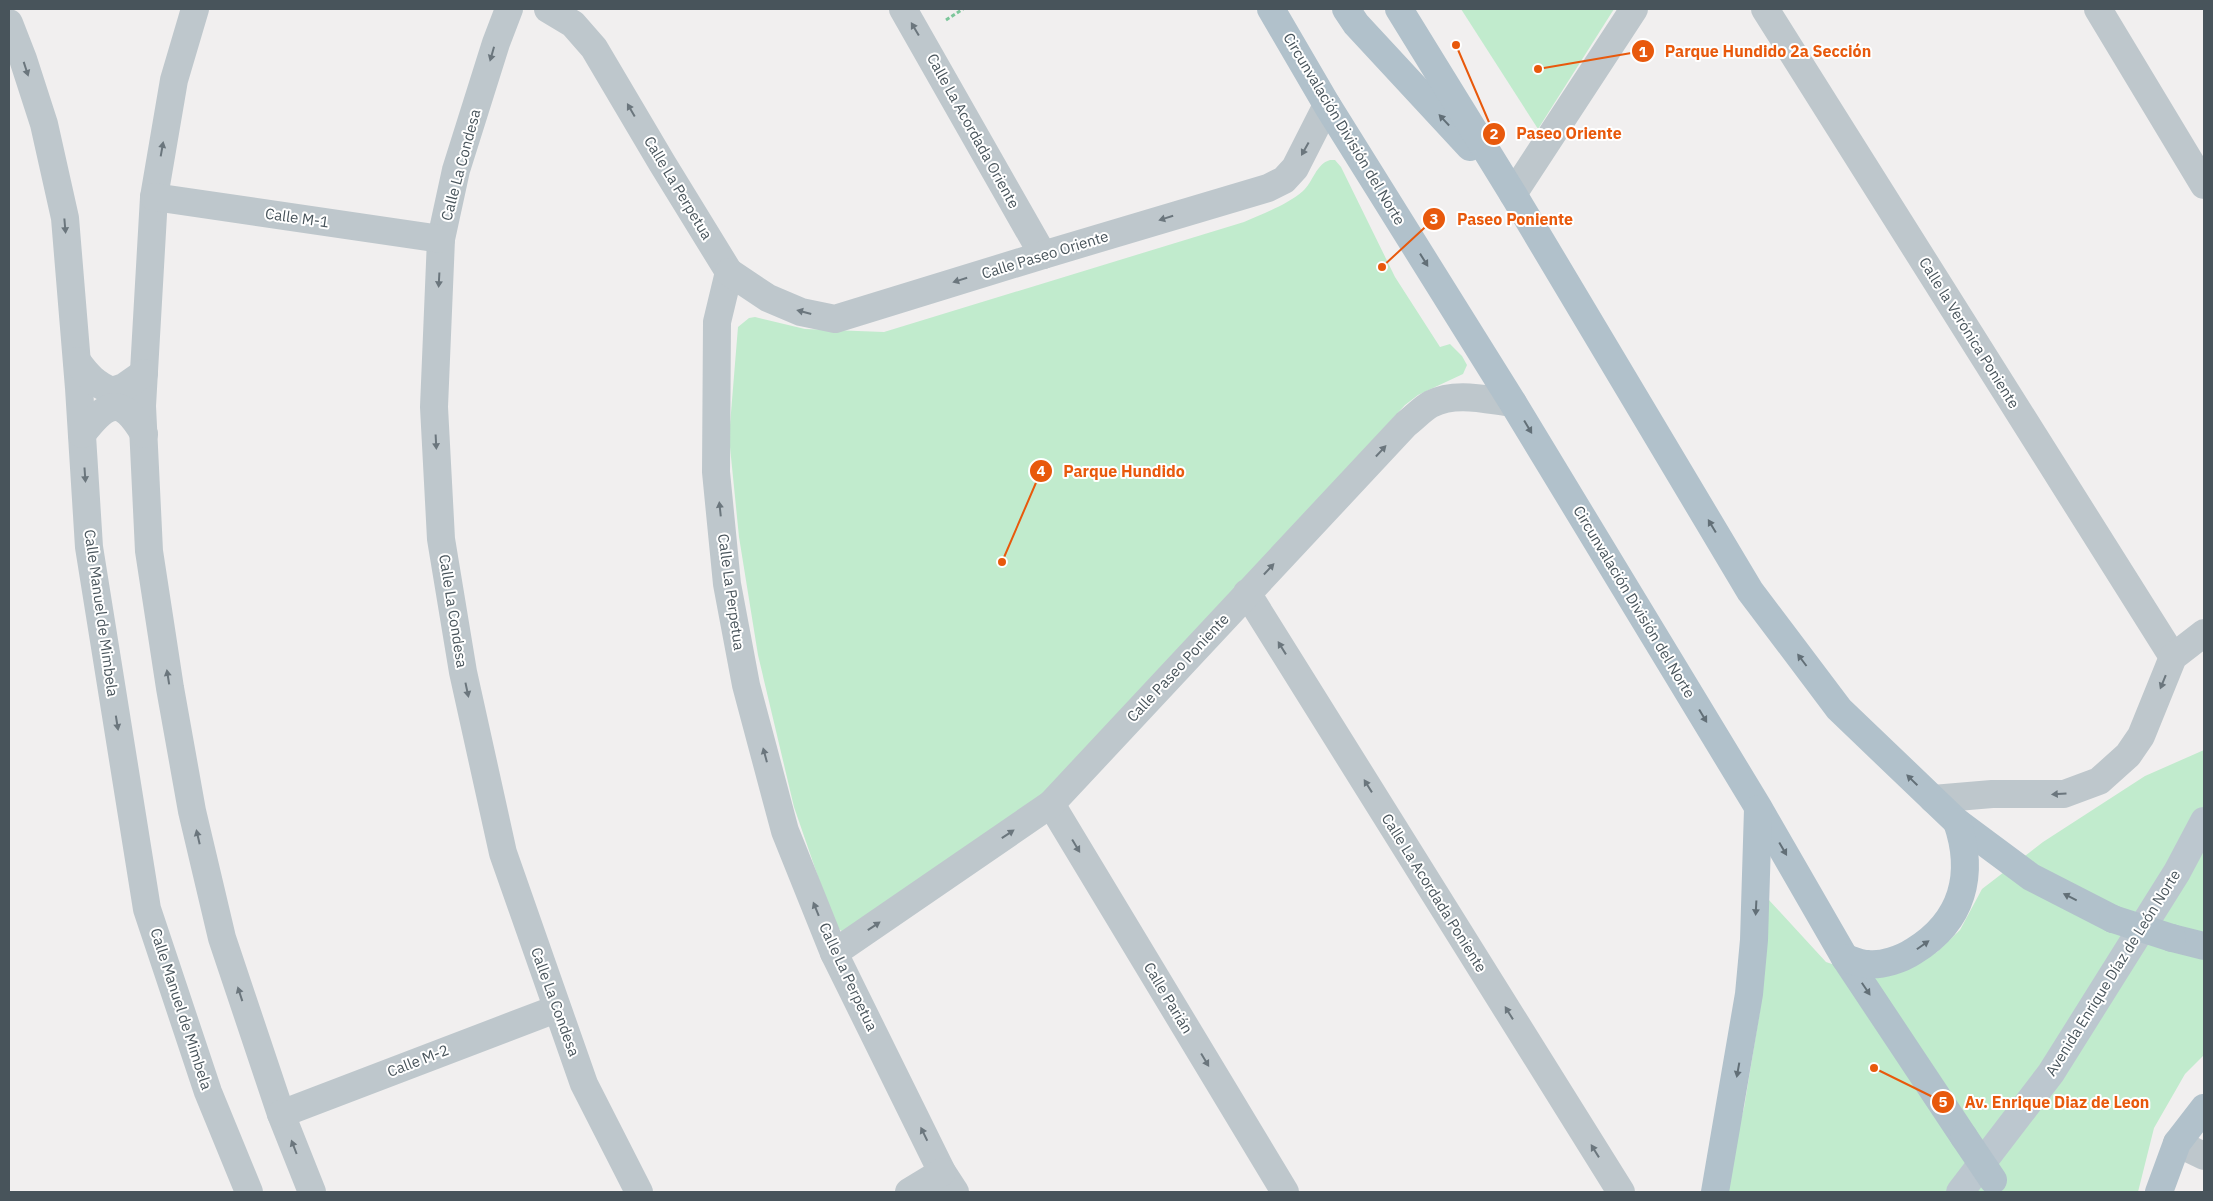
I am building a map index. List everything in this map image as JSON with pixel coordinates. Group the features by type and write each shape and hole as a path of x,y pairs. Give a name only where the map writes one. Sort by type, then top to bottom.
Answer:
{"main road":[{"name":"Circunvalación División del Norte","path":"1271,9 1327,105 1513,403 1758,807 1845,958 1997,1186"},
{"path":"1346,9 1356,24 1513,194"},
{"path":"1399,9 1513,194 1750,590 1839,709 1957,822 2031,877 2113,919 2204,946"},
{"path":"1715,1192 1749,994 1755,931 1758,807"},
{"name":"Avenida Enrique Díaz de León Norte","path":"1960,1192 2050,1073 2177,872 2204,821"},
{"path":"1845,958 1867,964 1888,962 1909,955 1927,944 1943,929 1957,904 1965,877 1966,859 1963,840 1957,822"},
{"path":"2160,1192 2177,1142 2204,1108"}],"street":[{"path":"195,9 174,80 154,197 144,373 144,434 149,551 170,688 192,811 222,938 281,1114 312,1192"},
{"name":"Calle La Condesa","path":"509,9 496,43 456,170 441,239 434,406 441,539 463,672 503,853 556,1009 584,1084 639,1192"},
{"name":"Calle La Perpetua","path":"548,9 573,24 594,48 729,272 717,322 716,472 727,584 746,685 785,831 834,953 949,1182"},
{"name":"Calle La Acordada Oriente","path":"903,9 1042,255"},
{"path":"1513,194 1634,9"},
{"name":"Calle la Verónica Poniente","path":"1765,9 2173,657"},
{"path":"2098,9 2204,185"},
{"name":"Calle Manuel de Mimbela","path":"9,23 44,124 65,218 77,361 89,547 147,909 208,1092 248,1192"},
{"name":"Calle Paseo Oriente","path":"729,272 768,298 800,312 835,319 1268,188 1284,180 1295,168 1327,105"},
{"name":"Calle M-1","path":"154,197 441,239"},
{"path":"77,361 89,378 99,386 112,391 124,387 144,373"},
{"name":"Calle Paseo Poniente","path":"834,953 1051,804 1406,424 1431,404 1450,398 1468,397 1513,403"},
{"path":"82,434 95,417 106,409 116,406 125,409 134,418 144,434"},
{"name":"Calle La Acordada Poniente","path":"1247,593 1621,1192"},
{"path":"1933,799 1992,794 2064,794 2099,781 2128,754 2141,736 2173,657 2204,633"},
{"name":"Calle Parián","path":"1051,804 1285,1192"},
{"name":"Calle M-2","path":"281,1114 556,1009"},
{"path":"2177,1142 2204,1156"},
{"path":"909,1192 949,1182"}],"green space":[{"path":"1461,9 1614,9 1538,129"},
{"path":"1330,160 1335,160 1341,167 1395,277 1440,347 1450,344 1462,356 1467,365 1463,374 1418,395 1405,405 1239,586 1033,805 843,932 835,926 794,807 758,655 739,537 729,437 738,327 749,318 755,317 805,329 884,332 1244,222 1297,196 1303,191 1321,165"},
{"path":"2204,750 2204,1055 2185,1074 2154,1128 2138,1192 1721,1192 1744,1108 1760,1010 1762,946 1768,899 1826,962 1859,973 1897,970 1937,952 1960,930 1982,889 2043,842 2145,776"}],"place":[{"name":"Paseo Oriente","path":"1456,45"},
{"name":"Parque Hundido 2a Sección","path":"1538,69"},
{"name":"Paseo Poniente","path":"1382,267"},
{"name":"Parque Hundido","path":"1002,562"},
{"name":"Av. Enrique Diaz de Leon","path":"1874,1068"}]}
